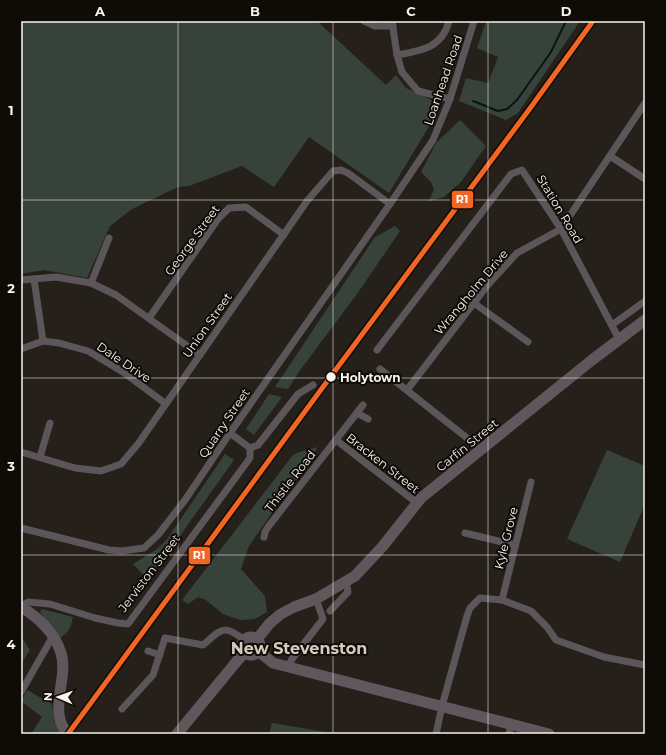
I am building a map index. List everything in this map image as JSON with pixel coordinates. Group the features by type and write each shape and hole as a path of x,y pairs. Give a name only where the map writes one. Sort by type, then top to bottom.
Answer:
{"main road":[{"name":"Carfin Street","path":"257,639 270,623 281,614 294,607 316,599 355,576 371,560 421,498 645,320"},
{"path":"21,606 32,613 52,636 61,653 63,668 58,713 65,730"},
{"path":"251,636 257,639 260,643 258,651 251,655 245,652 242,645 244,640 251,636"},
{"path":"258,651 273,663 442,706 510,729 549,734"},
{"path":"177,734 245,652"}],"street":[{"path":"364,21 375,26 393,23 397,55 402,72 418,91 450,99"},
{"path":"397,55 424,50 441,39 449,21"},
{"name":"Loanhead Road","path":"390,204 433,140 450,99 474,21"},
{"name":"Wrangholm Drive","path":"407,390 486,287 518,253 560,229 645,103"},
{"path":"610,156 645,179"},
{"name":"Union Street","path":"21,452 75,468 100,471 121,464 138,444 307,201 333,171 341,170 348,173 390,204"},
{"name":"Station Road","path":"377,350 511,174 522,170 560,229 620,339"},
{"name":"Quarry Street","path":"21,528 109,550 122,551 144,548 158,534 185,500 390,204"},
{"name":"George Street","path":"149,318 218,220 229,208 246,208 284,234"},
{"path":"91,282 109,238"},
{"path":"21,280 56,277 91,282 116,295 200,355"},
{"path":"34,279 42,341"},
{"path":"474,302 528,342"},
{"path":"612,326 645,302"},
{"name":"Dale Drive","path":"21,349 42,341 59,343 88,351 123,372 166,404"},
{"path":"380,369 467,438"},
{"path":"230,433 250,448 258,445 298,394 313,385"},
{"name":"Thistle Road","path":"264,537 265,532 363,405"},
{"path":"357,413 368,420"},
{"path":"40,457 50,423"},
{"name":"Bracken Street","path":"336,440 417,503"},
{"name":"Jerviston Street","path":"21,606 28,602 50,604 95,618 128,624 250,458 250,448"},
{"name":"Kyle Grove","path":"502,600 531,482"},
{"path":"465,533 515,546"},
{"path":"288,667 292,659 324,618 333,613 348,592 346,582"},
{"path":"436,734 442,706 470,608 480,598 502,600 532,611 547,627 556,640 604,657 645,665"},
{"path":"316,599 324,618"},
{"path":"122,709 153,675 165,638 203,645 223,630 228,630 244,640"},
{"path":"21,692 52,636"},
{"path":"148,651 160,655"}],"shaded area":[{"path":"21,21 317,21 386,85 396,75 406,88 440,104 437,113 389,193 309,137 274,187 242,166 189,186 178,187 132,209 110,226 87,278 44,270 21,274"},
{"path":"486,21 580,21 518,113 506,120 459,101 466,78 488,83 498,57 477,48"},
{"path":"460,120 486,146 461,182 444,197 428,202 434,190 431,182 421,172 436,143"},
{"path":"395,226 400,231 357,294 301,369 288,389 275,387 375,237"},
{"path":"269,394 282,397 254,435 246,429"},
{"path":"318,447 249,546 241,569 265,596 267,612 255,619 240,620 223,614 206,600 198,597 188,604 182,600 293,455"},
{"path":"607,450 645,466 645,504 620,562 567,539"},
{"path":"225,454 234,460 175,545 169,550 148,580 133,564 157,549 167,539"},
{"path":"42,609 73,617 70,627 65,634 59,638 40,612"},
{"path":"21,636 30,650 21,664"},
{"path":"27,690 52,704 54,721 61,734 31,734 42,717 21,701"},
{"path":"272,723 331,733 333,734 269,734"}],"waterway":[{"path":"473,101 498,111 507,109 517,100 551,52 566,21"}],"railway":[{"path":"540,94 593,21"}],"transit line":[{"name":"R1","path":"68,734 593,21"}],"place":[{"name":"Holytown","path":"331,377"}],"district":[{"name":"New Stevenston","path":"299,648"}]}
